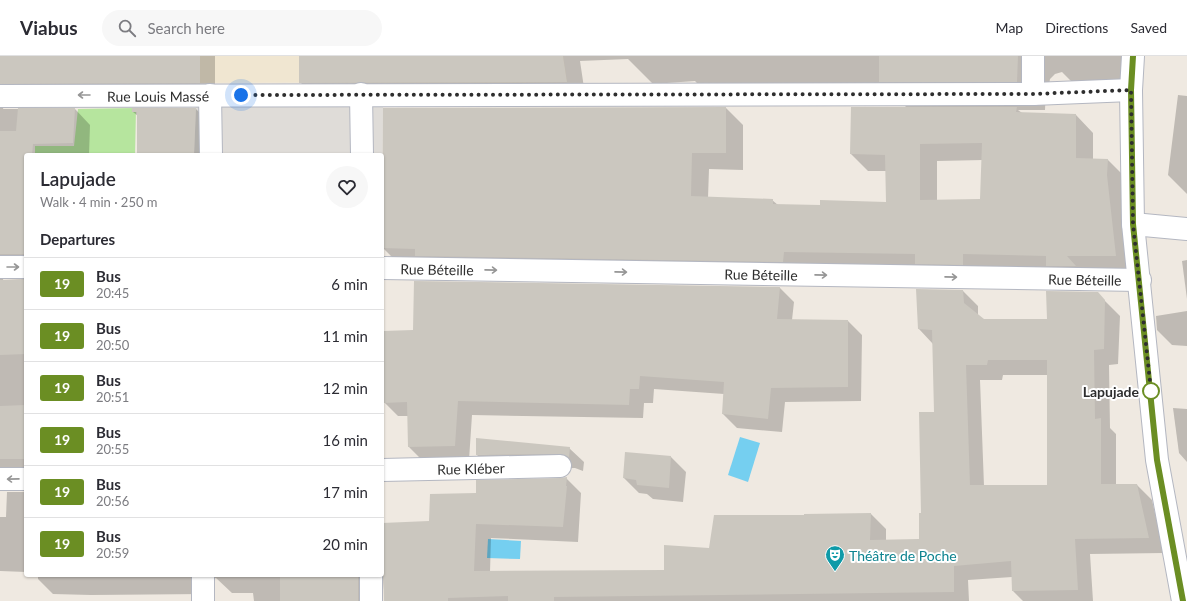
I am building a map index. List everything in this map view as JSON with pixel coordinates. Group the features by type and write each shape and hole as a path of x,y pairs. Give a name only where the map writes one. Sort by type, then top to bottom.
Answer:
{"street":[{"path":"1033,56 1033,94"},
{"path":"1133,56 1131,90 1133,224 1140,280 1157,460 1183,590"},
{"name":"Rue Louis Massé","path":"0,96 334,96 361,94 1033,94 1131,90"},
{"path":"361,94 362,153"},
{"path":"210,95 211,153"},
{"path":"1133,224 1187,229"},
{"path":"0,267 24,267"},
{"name":"Rue Béteille","path":"384,268 1140,280"},
{"name":"Rue Kléber","path":"384,470 560,466"},
{"path":"0,480 24,479"},
{"path":"203,577 203,601"},
{"path":"371,577 371,601"}],"shaded area":[{"path":"146,56 563,56 567,82 146,83"},
{"path":"196,106 383,106 383,153 194,153"}],"green space":[{"path":"136,108 135,153 35,153 35,146 74,146 78,109"}],"water":[{"path":"740,437 760,443 748,482 728,475"},
{"path":"488,539 521,541 520,559 487,558"}],"building":[{"path":"0,56 200,56 200,83 0,84"},
{"path":"299,56 563,56 567,82 299,83"},
{"path":"879,56 1018,56 1017,82 879,82"},
{"path":"726,107 726,153 692,153 691,196 773,199 773,204 820,205 820,200 886,202 885,155 850,154 851,107 1017,107 1016,112 1076,114 1076,158 1108,159 1107,175 1116,256 1067,256 1076,266 1046,266 1046,256 963,254 963,265 915,264 915,254 784,252 783,262 415,256 415,249 384,248 384,153 383,153 383,108","holes":["982,143 980,199 920,200 920,144"]},
{"path":"18,108 75,108 73,143 33,144 32,153 24,153 24,254 0,254 0,131 16,131"},
{"path":"132,108 196,108 194,153 137,153 137,112 132,112"},
{"path":"0,280 24,280 24,354 0,355"},
{"path":"414,281 780,287 777,319 848,320 848,387 771,388 768,419 722,414 724,382 640,376 639,389 630,389 629,405 458,401 455,446 408,447 407,402 384,403 384,331 413,330"},
{"path":"916,289 963,290 964,303 984,319 1047,319 1046,291 1098,292 1105,300 1104,349 1094,350 1095,419 1101,418 1101,484 1137,484 1149,538 1075,539 1078,590 1012,591 1011,561 954,566 954,592 554,597 554,601 508,601 508,596 448,598 448,601 384,601 384,523 429,521 430,494 476,493 476,480 567,477 567,486 563,527 476,524 474,571 664,570 664,545 709,548 714,515 871,513 870,540 919,539 919,513 921,513 919,412 934,412 932,330 918,329","holes":["988,360 1047,360 1047,485 970,485 966,365 987,365"]},
{"path":"24,405 24,459 0,459 0,406"},
{"path":"476,438 570,447 569,457 560,454 476,455"},
{"path":"625,452 671,456 669,488 637,485 636,480 623,478"},
{"path":"280,577 358,577 358,601 280,601"}],"bus line":[{"name":"19","path":"1133,56 1131,90 1133,224 1140,280 1157,460 1183,601"}],"place":[{"name":"Lapujade","path":"1151,391"},
{"name":"Théâtre de Poche","path":"835,572"}],"route":[{"path":"241,95 1033,94 1131,90 1133,224 1151,391"}]}
